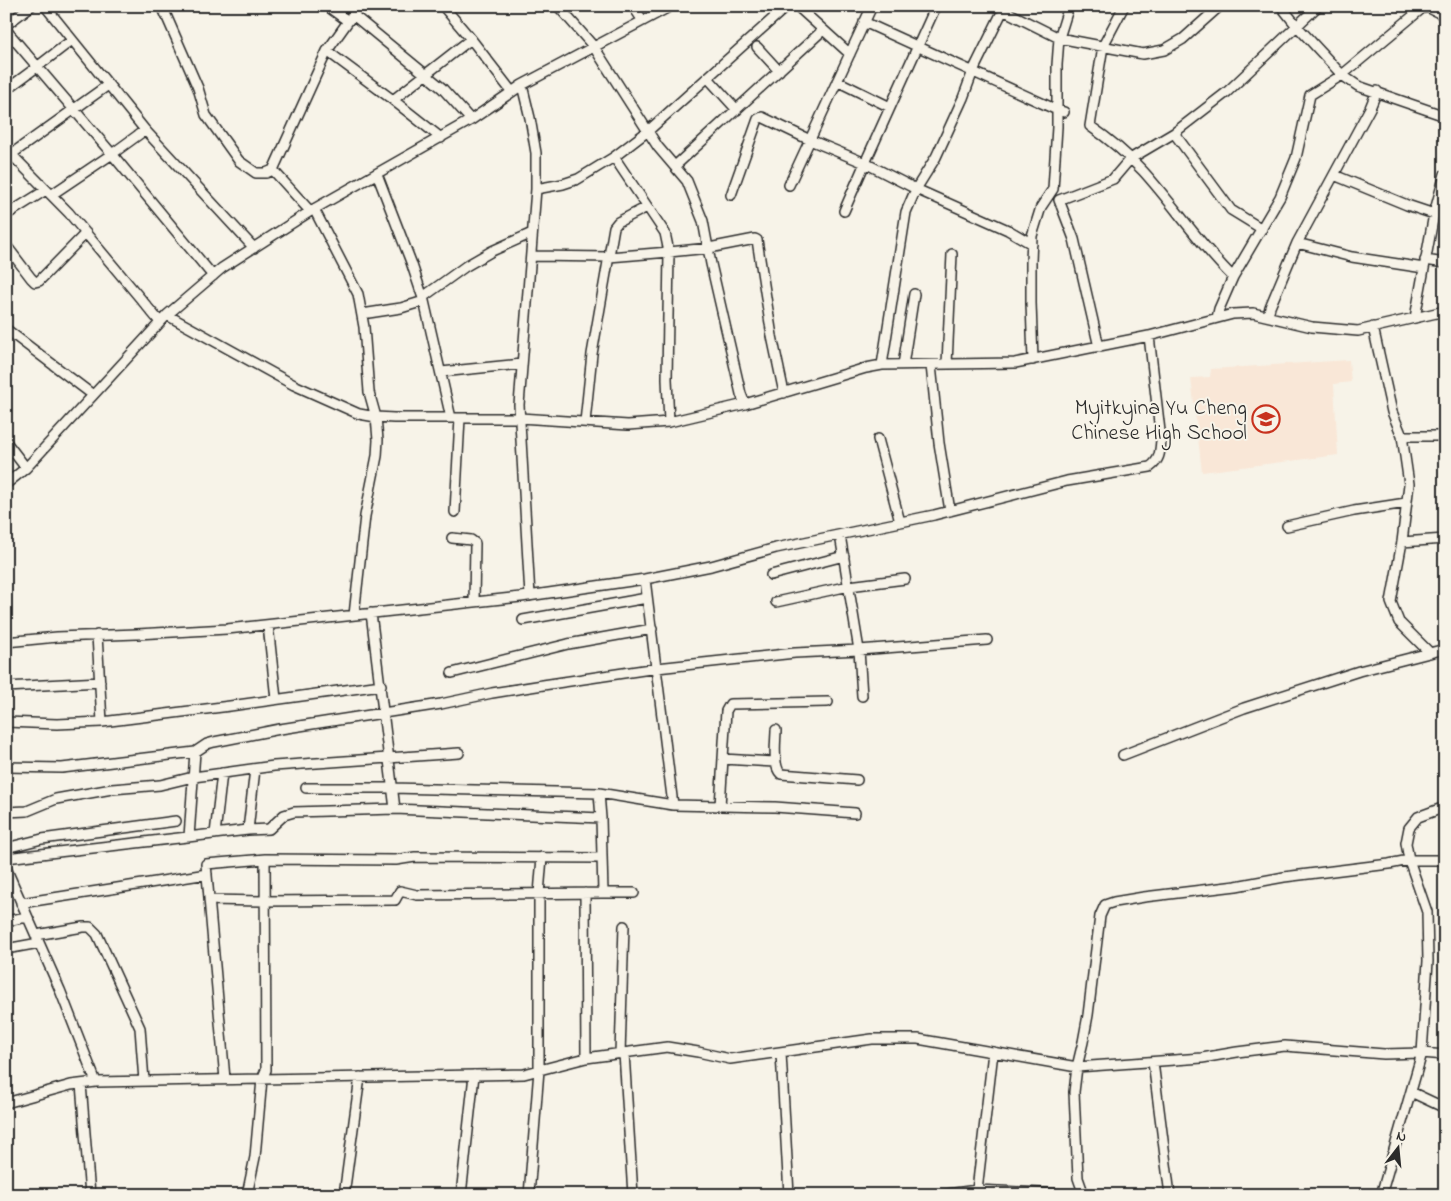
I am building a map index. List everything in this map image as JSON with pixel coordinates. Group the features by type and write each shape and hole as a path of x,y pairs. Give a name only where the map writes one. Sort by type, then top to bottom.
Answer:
{"street":[{"path":"6,25 31,6"},
{"path":"45,6 145,130 254,248"},
{"path":"162,6 198,88 206,115 239,161 256,173 266,173 273,170 327,50 359,6"},
{"path":"327,6 350,17 425,74 442,88 471,120"},
{"path":"444,6 512,92"},
{"path":"558,6 594,48 658,147 687,181 703,221 718,297 745,404"},
{"path":"633,6 643,21"},
{"path":"6,484 26,468 167,315 222,268 312,210 471,120 522,85 671,6"},
{"path":"536,189 564,184 614,158 648,131 787,6"},
{"path":"797,6 850,54"},
{"path":"789,185 872,6"},
{"path":"844,211 936,6"},
{"path":"995,6 1005,8 1059,38 1143,54 1164,50 1183,39 1220,6"},
{"path":"1033,360 1031,303 1032,236 1041,208 1053,189 1061,111 1058,65 1059,38 1068,6"},
{"path":"1124,6 1103,46 1090,126 1110,140 1130,158 1156,186 1219,263 1234,277"},
{"path":"1281,6 1342,75 1358,86 1417,108 1445,116"},
{"path":"1099,347 1074,239 1058,200 1113,179 1130,158 1174,133 1227,92 1318,6"},
{"path":"1216,318 1234,277 1280,198 1296,158 1310,95 1342,75 1425,6 1445,16"},
{"path":"882,365 906,212 916,189 936,157 973,71 1005,8"},
{"path":"864,22 1061,111"},
{"path":"6,30 213,276"},
{"path":"675,166 823,30"},
{"path":"393,100 472,39"},
{"path":"6,90 72,40"},
{"path":"757,47 779,70"},
{"path":"327,50 441,138"},
{"path":"708,78 738,110"},
{"path":"837,81 890,107"},
{"path":"108,85 74,110 8,153 49,192 86,233 160,322"},
{"path":"522,85 536,152 536,189 522,364 520,418 530,596"},
{"path":"1268,316 1297,243 1377,92"},
{"path":"731,195 758,119 762,117 1008,230 1032,244"},
{"path":"6,215 49,192 112,154 145,130"},
{"path":"1174,133 1231,210 1262,229"},
{"path":"614,158 665,234 669,252 667,380 670,422"},
{"path":"273,170 312,210 358,294 362,314 369,392 376,417 378,440 377,456 365,516 354,615"},
{"path":"376,174 424,299 441,372 455,418 455,512"},
{"path":"1415,318 1434,214 1445,174"},
{"path":"1334,175 1434,214"},
{"path":"585,422 592,354 614,227 618,222 647,207"},
{"path":"6,245 35,282 39,281 86,233"},
{"path":"362,314 396,309 424,299 466,266 492,251 532,233"},
{"path":"531,256 610,257 709,248 755,238 757,240 772,336 784,393"},
{"path":"1297,243 1352,256 1425,264 1445,263"},
{"path":"947,364 952,254"},
{"path":"903,365 914,294"},
{"path":"167,315 294,386 359,414 376,417 520,418 628,425 670,422 745,404 882,365 1015,363 1149,336 1233,314 1252,313 1312,327 1358,331 1445,311"},
{"path":"1373,327 1392,412 1402,436 1409,484 1402,542 1391,602 1399,622 1430,653"},
{"path":"6,329 93,395"},
{"path":"6,642 57,637 227,629 530,596 645,579 711,566 776,548 950,511 1067,481 1150,467 1157,462 1161,440 1149,336"},
{"path":"441,372 522,364"},
{"path":"931,365 939,443 950,511"},
{"path":"1402,436 1445,436"},
{"path":"878,439 900,522"},
{"path":"6,442 26,468"},
{"path":"1287,526 1354,511 1406,503"},
{"path":"840,535 859,650 862,696"},
{"path":"452,538 476,542 474,602"},
{"path":"1402,542 1445,539"},
{"path":"770,575 844,556"},
{"path":"645,579 673,805"},
{"path":"776,602 849,586 906,579"},
{"path":"523,620 647,598"},
{"path":"371,613 395,810"},
{"path":"268,624 276,699"},
{"path":"452,673 568,644 652,629"},
{"path":"97,635 102,722"},
{"path":"6,767 62,768 195,752 214,742 280,729 441,704 543,684 656,668 795,653 987,640"},
{"path":"1123,755 1244,708 1359,671 1445,649"},
{"path":"6,687 100,682"},
{"path":"6,722 57,724 102,722 381,685"},
{"path":"720,806 726,711 730,704 828,702"},
{"path":"776,730 777,771 781,774 857,780"},
{"path":"189,837 195,752"},
{"path":"6,812 27,811 56,799 160,785 193,777 222,773 459,753"},
{"path":"723,759 776,762"},
{"path":"248,830 255,769"},
{"path":"215,834 222,773"},
{"path":"306,788 599,793 673,805 775,807 855,813"},
{"path":"599,793 603,892"},
{"path":"1381,1195 1422,1053 1428,961 1427,912 1409,860 1406,843 1408,828 1418,817 1445,807"},
{"path":"6,858 269,829 284,814 294,812 395,810 601,818"},
{"path":"6,848 42,838 176,821"},
{"path":"225,1079 206,864 265,859 396,860 415,857 602,858"},
{"path":"529,1195 539,1070 539,894 542,857"},
{"path":"247,1195 255,1157 262,1079 266,1070 265,859"},
{"path":"1084,1195 1078,1178 1074,1092 1077,1066 1084,1042 1088,1015 1100,916 1105,905 1124,900 1236,886 1284,877 1409,860 1445,860"},
{"path":"6,868 10,888 21,903 60,990 96,1082"},
{"path":"21,903 207,874"},
{"path":"209,900 395,900 400,891 417,894 603,892 634,894"},
{"path":"585,893 586,1058"},
{"path":"6,921 27,917"},
{"path":"624,926 622,1053 633,1195"},
{"path":"6,949 37,939 83,927 90,927 97,934 140,1028 144,1081"},
{"path":"6,1103 71,1085 96,1082 524,1074 586,1058 667,1048 730,1059 872,1039 918,1039 1077,1066 1202,1058 1285,1046 1384,1054 1422,1053 1445,1056"},
{"path":"977,1190 993,1052"},
{"path":"781,1053 789,1195"},
{"path":"1153,1062 1170,1195"},
{"path":"461,1195 474,1075"},
{"path":"344,1195 360,1077"},
{"path":"81,1084 90,1195"},
{"path":"1411,1092 1445,1108"},
{"path":"940,1195 977,1190 1080,1195"}],"shaded area":[{"name":"Myitkyina Yu Cheng Chinese High School","path":"1349,360 1351,382 1334,384 1338,455 1202,472 1191,378 1210,377 1211,369"}],"place":[{"name":"Myitkyina Yu Cheng Chinese High School","path":"1266,419"}]}
